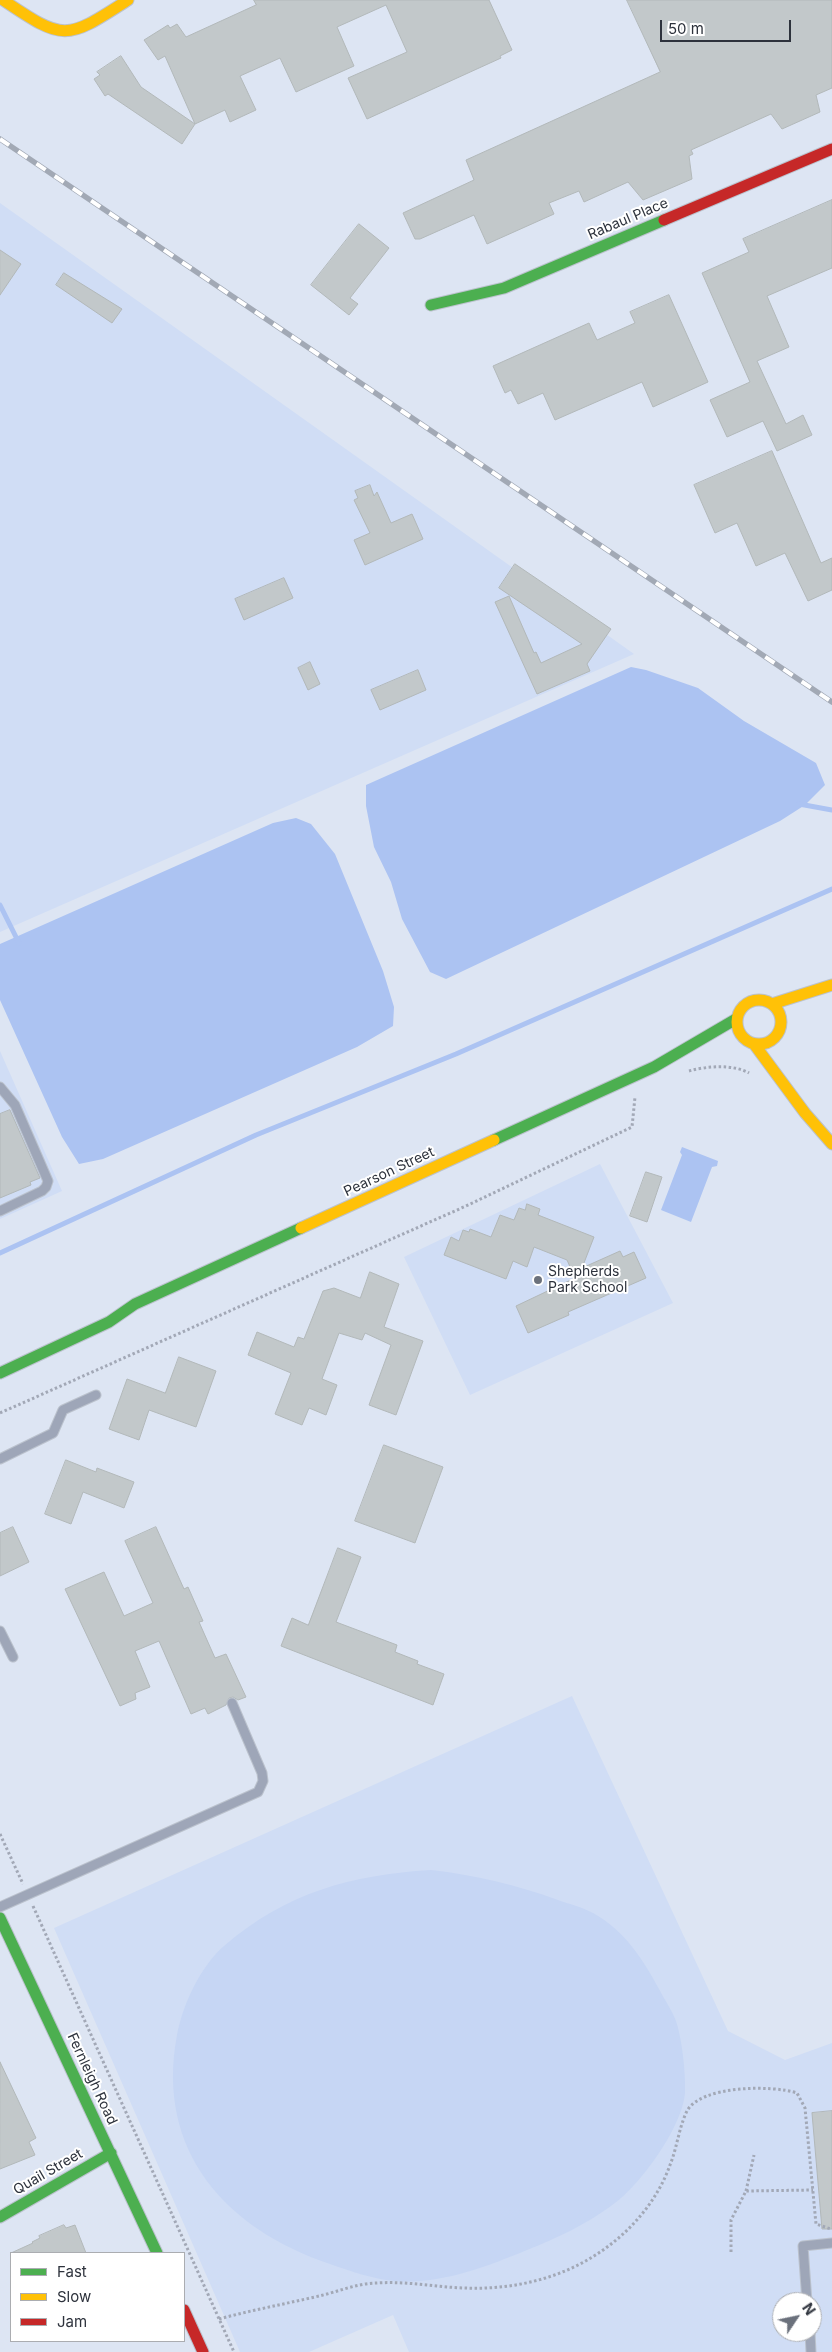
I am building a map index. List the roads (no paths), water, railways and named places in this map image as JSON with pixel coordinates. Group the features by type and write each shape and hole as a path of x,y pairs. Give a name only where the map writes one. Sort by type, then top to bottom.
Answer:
{"street":[{"path":"3,0 37,24 51,31 65,34 79,30 128,0"},
{"name":"Rabaul Place","path":"432,305 504,288 832,149"},
{"name":"Pearson Street","path":"95,1316 135,1304 654,1067 736,1019 742,1007 753,1000 760,999 772,1004 832,985"},
{"path":"810,1006 832,991"},
{"path":"772,1004 779,1013 782,1051"},
{"path":"745,1042 767,1042 795,1015"},
{"path":"736,1019 738,1030 745,1042 832,1144"},
{"name":"Pearson Street","path":"654,1067 708,1050"},
{"path":"791,1076 804,1113"},
{"name":"Pearson Street","path":"0,1373 109,1322 135,1304"},
{"name":"Fernleigh Road","path":"0,1918 157,2252"},
{"name":"Quail Street","path":"0,2217 111,2153"},
{"path":"185,2312 203,2352"}],"lane":[{"path":"0,1087 15,1106 48,1180 48,1185 42,1191 0,1211"},
{"path":"0,1100 6,1100 15,1106"},
{"path":"0,1459 53,1433 63,1410 96,1395"},
{"path":"0,1631 13,1657"},
{"path":"0,1908 258,1792 263,1781 262,1773 232,1703"},
{"path":"806,2292 803,2246 832,2243"}],"waterway":[{"path":"799,804 832,810"},
{"path":"0,1253 256,1135 456,1054 832,889"},
{"path":"0,905 19,943"}],"railway":[{"path":"0,139 832,702"}],"place":[{"name":"Shepherds Park School","path":"538,1280"}]}
